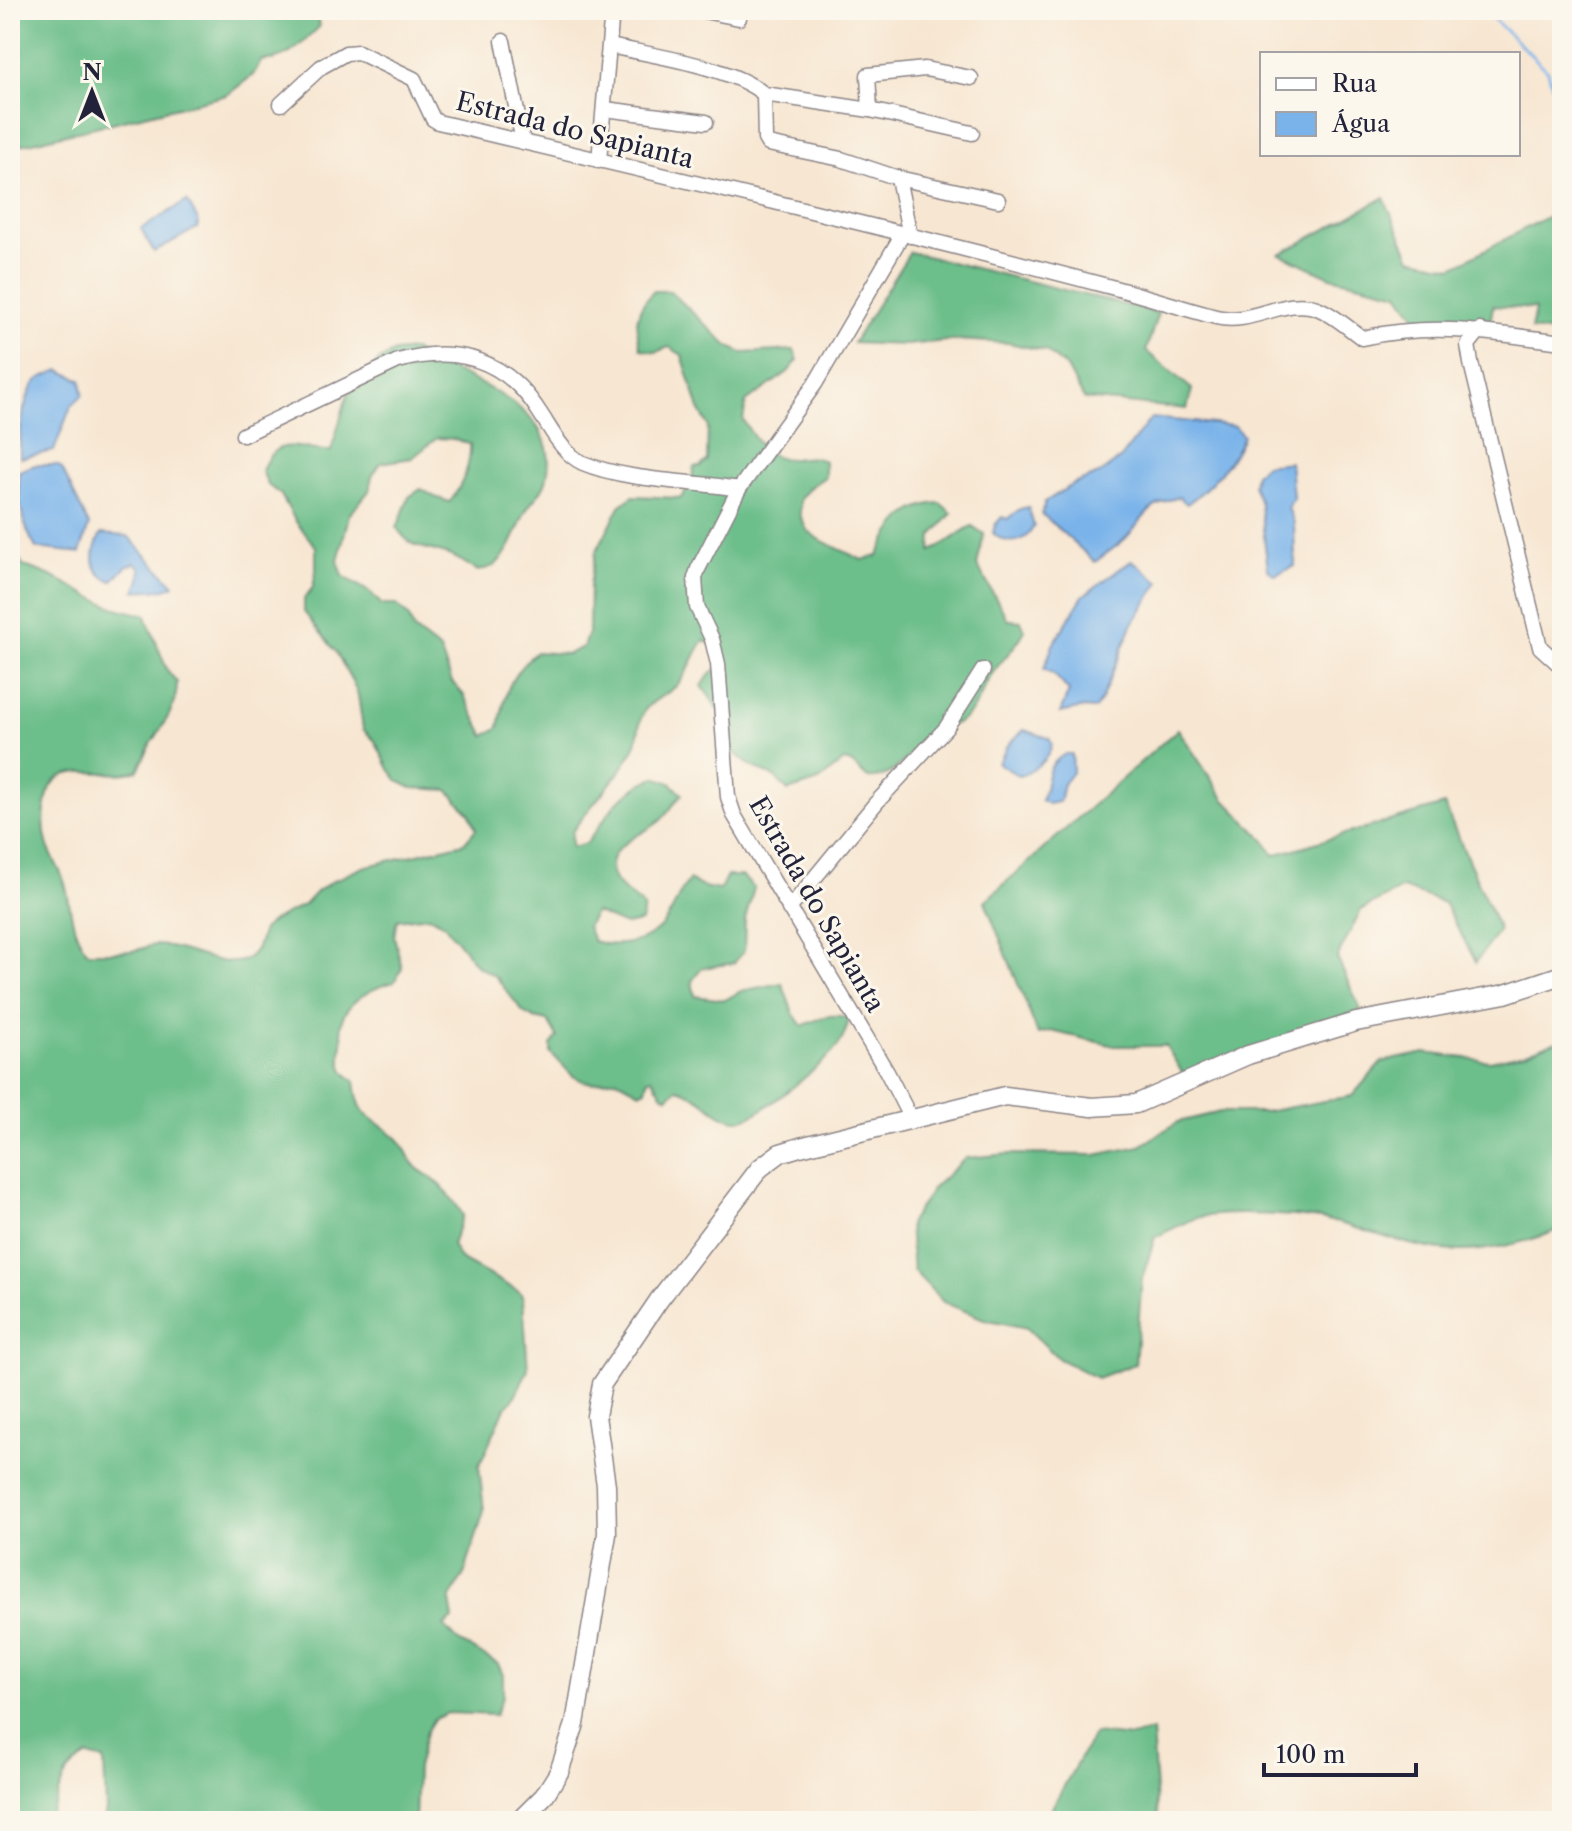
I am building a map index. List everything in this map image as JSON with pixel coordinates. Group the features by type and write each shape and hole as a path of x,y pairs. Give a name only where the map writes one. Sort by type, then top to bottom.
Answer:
{"main road":[{"path":"519,1821 544,1796 559,1772 575,1724 607,1534 606,1485 596,1416 602,1384 659,1300 760,1168 780,1153 800,1147 1005,1096 1092,1107 1136,1104 1261,1051 1356,1022 1505,994 1562,975"}],"street":[{"path":"599,161 612,10"},
{"path":"699,10 739,18"},
{"path":"503,41 523,142"},
{"path":"610,46 726,74 764,94 870,110 972,133"},
{"name":"Estrada do Sapianta","path":"281,104 321,67 346,53 358,52 414,79 435,121 1016,263 1219,318 1248,319 1283,307 1301,305 1315,307 1362,338 1411,330 1480,330 1562,342"},
{"path":"870,110 868,75 925,69 971,78"},
{"path":"764,94 765,139 768,144 841,159 898,178 998,200"},
{"path":"605,109 706,122"},
{"path":"898,178 906,236"},
{"name":"Estrada do Sapianta","path":"906,236 815,384 739,489 698,569 695,591 697,607 712,639 718,664 728,797 734,815 887,1072 911,1119"},
{"path":"1480,330 1468,345 1471,363 1540,647 1562,667"},
{"path":"243,435 398,361 421,354 452,353 490,365 520,386 564,449 585,463 642,476 739,489"},
{"path":"789,909 876,803 946,728 983,670"}],"green space":[{"path":"10,10 314,10 320,26 287,55 262,60 253,75 227,95 17,146 10,142"},
{"path":"1384,198 1411,258 1453,267 1562,209 1562,334 1531,330 1535,309 1493,306 1490,324 1417,318 1399,293 1331,277 1280,254"},
{"path":"910,252 1158,313 1146,351 1192,389 1187,409 1084,399 1067,368 1046,351 1008,343 956,340 906,345 853,343"},
{"path":"654,291 670,291 728,346 742,353 794,350 798,360 788,372 746,402 743,420 757,441 775,456 793,459 812,457 825,461 825,477 810,487 800,499 800,515 806,529 818,539 862,560 878,556 894,527 909,513 940,503 952,513 932,536 931,551 972,526 984,534 977,565 1008,620 1021,621 1025,630 992,673 977,704 966,717 932,732 896,769 878,778 868,778 851,763 844,761 819,781 788,791 776,778 748,764 723,744 721,713 702,686 710,674 723,664 718,648 704,640 679,683 645,710 637,742 629,758 572,832 572,847 587,843 616,803 641,784 655,777 671,783 682,794 662,819 619,849 611,865 619,885 644,907 641,922 625,925 595,912 587,926 593,941 623,944 643,939 667,919 689,880 720,890 727,876 742,876 754,888 745,920 744,951 734,963 702,968 692,981 695,996 725,1000 741,991 782,983 793,1013 802,1026 831,1016 849,1018 843,1037 830,1055 805,1078 758,1112 746,1118 730,1119 686,1092 677,1089 668,1097 663,1095 652,1078 648,1079 646,1089 640,1092 616,1079 592,1083 573,1076 551,1053 551,1045 557,1037 548,1021 523,1012 495,976 477,966 443,923 429,916 397,920 394,936 402,968 394,982 362,996 348,1008 341,1026 342,1065 346,1074 355,1081 364,1112 398,1139 415,1166 447,1192 457,1205 463,1215 452,1245 460,1259 520,1292 523,1299 528,1370 513,1400 505,1408 479,1466 484,1511 465,1572 450,1600 453,1619 444,1626 457,1640 498,1664 503,1675 503,1695 495,1715 448,1713 434,1719 426,1732 417,1768 415,1821 103,1821 106,1810 104,1760 88,1756 65,1777 47,1821 10,1821 10,539 23,566 112,606 145,614 167,670 177,682 170,713 138,770 118,774 67,774 59,778 50,790 44,817 47,843 64,882 78,937 88,952 131,951 155,945 220,961 234,962 247,958 256,948 262,930 274,920 304,905 317,891 333,881 363,867 464,843 476,829 470,814 448,790 412,788 398,781 375,741 363,729 358,695 352,681 336,652 304,612 304,599 313,587 316,571 316,547 296,522 281,495 268,485 262,471 268,459 274,451 290,446 331,451 347,396 355,384 381,359 395,352 414,350 506,398 526,414 541,432 548,455 546,481 526,511 509,547 495,565 478,571 452,556 408,541 397,528 409,497 421,489 450,502 462,481 470,444 437,438 412,458 381,463 372,476 369,491 349,515 338,561 343,576 371,593 382,605 397,605 408,616 415,631 440,650 452,682 463,694 485,736 499,727 510,685 536,652 568,654 583,647 589,630 590,584 596,552 620,506 633,496 681,498 691,483 694,467 700,467 707,460 708,425 699,409 682,355 669,347 656,352 641,349 638,317 643,304"},
{"path":"1178,729 1225,800 1266,842 1274,855 1444,805 1499,930 1476,962 1444,903 1403,888 1361,910 1337,958 1361,1010 1183,1074 1166,1046 1115,1046 1051,1031 1038,1034 985,901"},
{"path":"1562,1039 1562,1229 1499,1247 1460,1251 1412,1245 1335,1222 1305,1217 1243,1214 1194,1219 1155,1237 1142,1279 1135,1364 1097,1378 1059,1359 1027,1328 984,1319 943,1302 913,1270 909,1224 933,1188 966,1158 1009,1154 1095,1155 1140,1146 1178,1122 1220,1112 1264,1112 1352,1096 1382,1062 1425,1053 1490,1061 1526,1053"},
{"path":"1152,1731 1158,1821 1034,1821 1050,1811 1094,1733 1132,1737"}],"water":[{"path":"187,201 199,222 197,228 154,252 141,229"},
{"path":"60,370 81,380 83,395 71,406 54,451 20,458 21,429 32,388 39,379"},
{"path":"1151,418 1235,426 1243,436 1227,465 1196,497 1187,504 1179,497 1154,507 1123,540 1095,562 1042,514 1045,502 1072,485 1101,473 1121,458"},
{"path":"1290,462 1293,498 1288,508 1294,523 1295,566 1275,575 1268,570 1260,504 1253,485 1255,474 1264,465"},
{"path":"35,465 57,465 62,469 89,525 80,553 36,548 31,539 22,511 19,471"},
{"path":"1028,507 1034,526 1026,537 1010,541 993,533 1002,517 1007,519"},
{"path":"101,534 128,536 174,585 166,589 135,591 141,568 135,563 112,581 104,577 94,561"},
{"path":"1132,560 1160,582 1132,625 1095,709 1082,708 1060,713 1069,691 1054,674 1044,669 1053,645 1083,596"},
{"path":"1024,730 1049,738 1052,744 1040,764 1019,776 998,763 1009,744"},
{"path":"1065,754 1072,754 1073,771 1063,784 1059,802 1048,804 1041,800 1049,770"}],"waterway":[{"path":"1484,10 1548,71 1562,119"}]}
